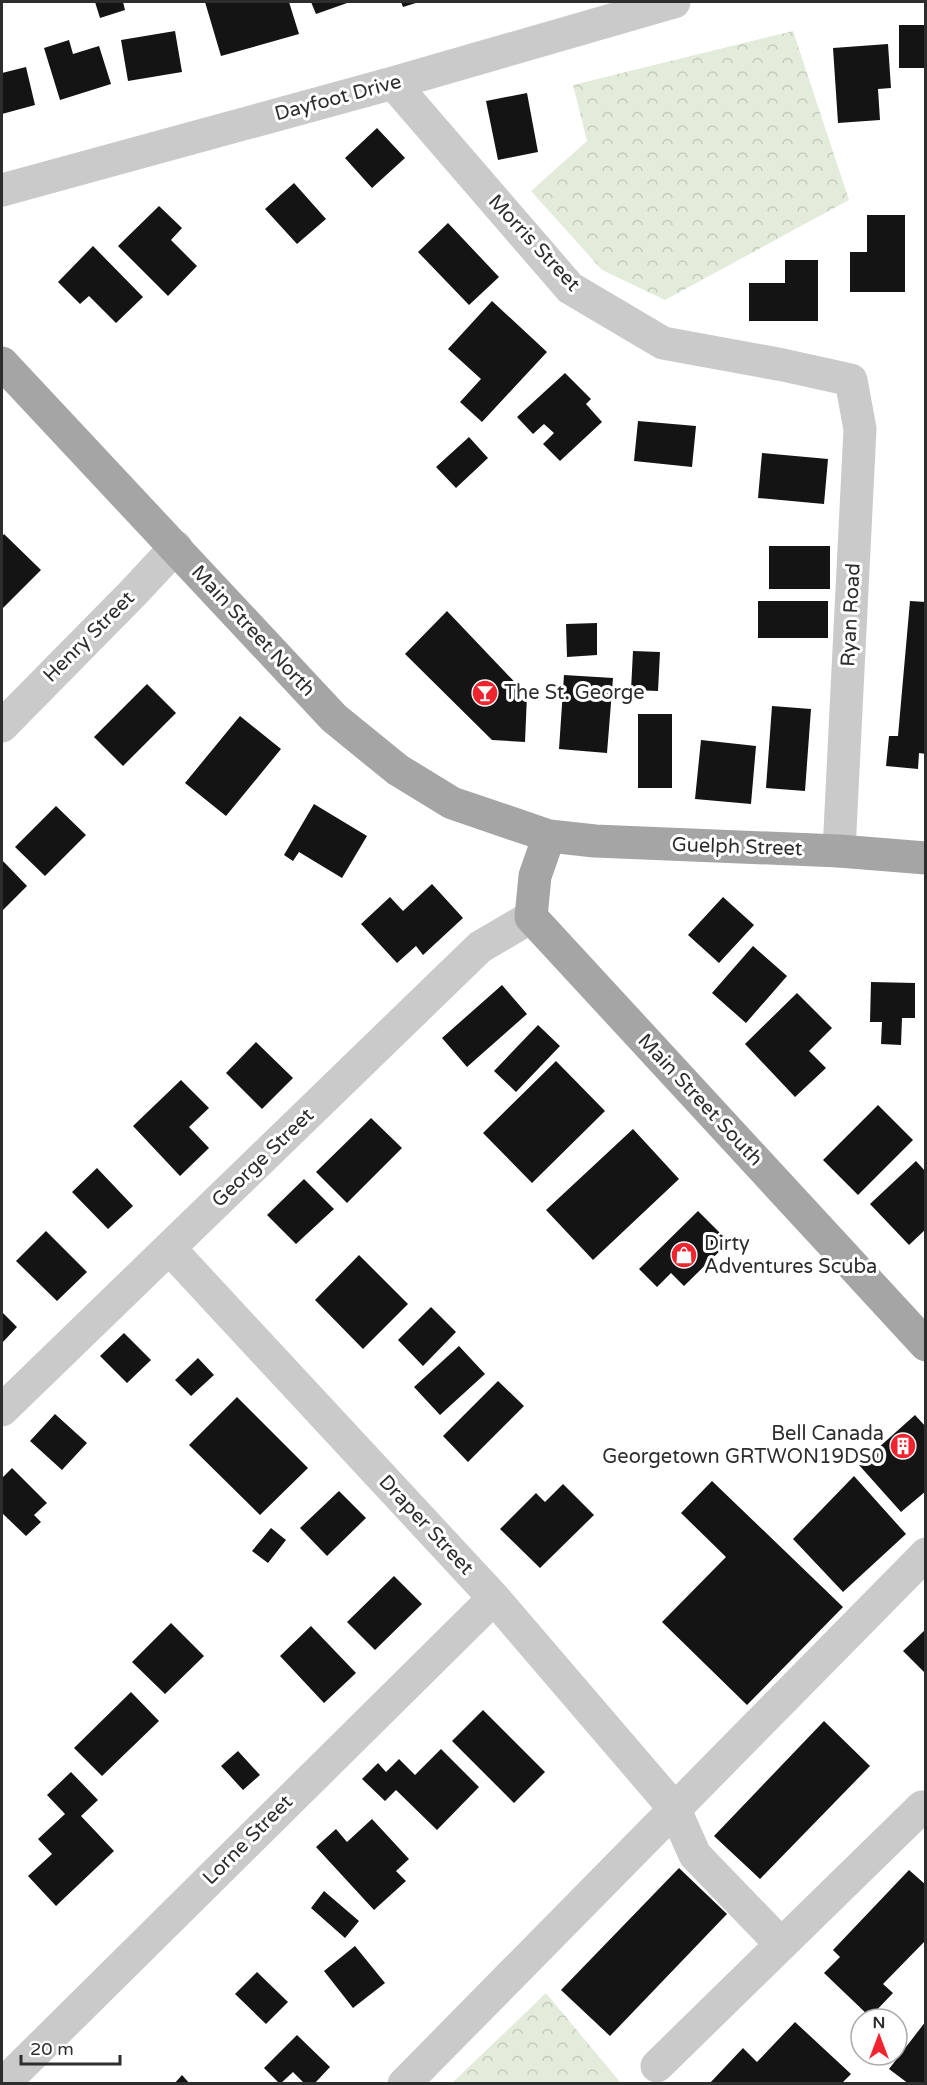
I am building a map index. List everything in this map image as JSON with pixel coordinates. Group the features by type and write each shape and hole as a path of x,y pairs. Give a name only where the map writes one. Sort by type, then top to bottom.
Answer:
{"main road":[{"name":"Main Street North","path":"2,363 334,718 398,770 452,803 549,836"},
{"name":"Guelph Street","path":"549,836 606,841 839,851 926,858"},
{"path":"531,917 534,876 549,836"},
{"name":"Main Street South","path":"531,917 926,1345"}],"street":[{"name":"Dayfoot Drive","path":"2,190 393,83 674,2"},
{"name":"Morris Street","path":"393,83 570,288 663,343 851,380"},
{"name":"Ryan Road","path":"839,851 860,429 851,380"},
{"name":"Henry Street","path":"2,726 134,593 176,547"},
{"name":"George Street","path":"2,1410 480,947 531,917"},
{"name":"Draper Street","path":"170,1249 494,1598 674,1808 694,1855 781,1944"},
{"path":"404,2084 926,1554"},
{"name":"Lorne Street","path":"3,2084 494,1598"},
{"path":"657,2066 922,1807"}],"green space":[{"path":"793,31 849,200 665,300 602,270 531,191 587,141 573,85"},
{"path":"546,1993 621,2083 452,2083"}],"building":[{"path":"95,2 123,2 125,10 100,18"},
{"path":"205,2 289,2 299,34 221,56"},
{"path":"311,2 350,2 316,14"},
{"path":"401,2 419,2 403,7"},
{"path":"899,25 926,25 926,68 899,68"},
{"path":"175,31 182,72 128,81 121,40"},
{"path":"69,40 73,54 99,46 111,84 60,100 44,48"},
{"path":"888,44 891,88 878,89 880,120 838,123 833,48"},
{"path":"26,67 35,105 2,114 2,73"},
{"path":"527,93 538,152 498,160 486,101"},
{"path":"377,128 405,158 372,188 345,158"},
{"path":"294,183 326,219 297,244 265,209"},
{"path":"159,206 182,228 171,240 197,266 168,296 118,246"},
{"path":"867,215 905,215 905,292 850,292 850,252 867,252"},
{"path":"448,223 499,277 469,305 418,252"},
{"path":"93,246 143,297 116,323 89,296 80,304 58,282"},
{"path":"785,260 818,260 818,321 749,321 749,283 785,283"},
{"path":"492,301 547,352 482,422 460,402 481,379 448,349"},
{"path":"565,373 591,399 586,404 602,422 560,461 543,444 554,433 544,424 533,434 517,417"},
{"path":"638,421 696,426 692,467 634,461"},
{"path":"469,437 488,458 456,488 436,467"},
{"path":"762,453 828,459 824,504 758,498"},
{"path":"4,534 41,570 2,609 2,537"},
{"path":"769,546 830,546 830,589 769,589"},
{"path":"758,601 828,601 828,638 758,638"},
{"path":"910,601 926,602 926,754 919,753 918,769 886,766 889,736 898,736"},
{"path":"447,611 527,695 525,742 492,740 405,654"},
{"path":"597,623 597,655 567,657 566,624"},
{"path":"633,651 660,652 658,691 631,690"},
{"path":"564,675 613,678 607,753 559,749"},
{"path":"147,684 176,713 123,766 94,737"},
{"path":"772,706 811,709 805,791 766,788"},
{"path":"638,714 672,714 672,788 638,788"},
{"path":"240,716 281,749 226,816 185,783"},
{"path":"701,740 756,746 751,804 695,799"},
{"path":"314,804 367,836 342,878 299,852 293,861 284,855"},
{"path":"56,806 86,835 45,876 15,847"},
{"path":"2,860 27,886 2,911"},
{"path":"432,884 463,918 423,955 416,946 397,963 361,924 390,897 403,911"},
{"path":"723,897 754,925 719,963 688,935"},
{"path":"753,946 787,976 746,1023 712,993"},
{"path":"871,982 915,983 915,1018 902,1018 901,1045 881,1044 882,1022 870,1022"},
{"path":"502,985 527,1014 467,1067 442,1038"},
{"path":"797,993 832,1028 809,1051 826,1068 795,1097 745,1044"},
{"path":"538,1025 560,1046 516,1092 494,1071"},
{"path":"256,1042 293,1078 262,1109 226,1073"},
{"path":"556,1061 605,1111 532,1183 483,1133"},
{"path":"181,1080 209,1108 189,1127 209,1148 180,1176 133,1126"},
{"path":"878,1105 913,1140 858,1195 823,1160"},
{"path":"371,1118 402,1148 347,1203 316,1172"},
{"path":"633,1129 679,1179 593,1260 546,1210"},
{"path":"916,1161 926,1172 926,1229 909,1245 870,1204"},
{"path":"97,1168 133,1206 108,1229 72,1192"},
{"path":"304,1179 334,1209 296,1244 267,1215"},
{"name":"Dirty Adventures Scuba","path":"698,1211 729,1242 684,1286 671,1273 657,1287 639,1269"},
{"path":"46,1231 87,1272 57,1301 16,1261"},
{"path":"359,1255 408,1304 363,1349 315,1300"},
{"path":"431,1307 456,1332 423,1366 398,1340"},
{"path":"2,1312 17,1327 2,1343"},
{"path":"124,1333 151,1360 127,1383 100,1356"},
{"path":"459,1346 485,1374 440,1415 414,1387"},
{"path":"198,1358 214,1375 191,1396 175,1380"},
{"path":"498,1381 524,1406 468,1462 443,1436"},
{"path":"237,1397 308,1468 260,1515 189,1445"},
{"path":"55,1414 87,1443 62,1470 30,1441"},
{"name":"Bell Canada Georgetown GRTWON19DS0","path":"915,1415 926,1427 926,1491 901,1512 859,1465"},
{"path":"12,1468 47,1503 34,1515 41,1522 26,1536 2,1513 2,1478"},
{"path":"854,1476 906,1534 843,1592 793,1539"},
{"path":"712,1481 843,1607 747,1705 662,1622 726,1557 681,1513"},
{"path":"563,1484 594,1515 540,1568 500,1529 536,1493 545,1502"},
{"path":"339,1491 366,1518 327,1556 300,1528"},
{"path":"271,1528 286,1540 268,1563 252,1551"},
{"path":"394,1576 422,1604 375,1650 347,1622"},
{"path":"171,1623 204,1656 165,1694 132,1662"},
{"path":"311,1626 356,1673 324,1703 280,1656"},
{"path":"926,1629 926,1674 903,1651"},
{"path":"131,1692 159,1721 102,1776 74,1748"},
{"path":"483,1710 545,1772 514,1803 452,1741"},
{"path":"824,1721 870,1766 760,1879 714,1836"},
{"path":"441,1749 479,1787 437,1830 396,1790 385,1801 362,1779 378,1763 386,1772 399,1759 415,1775"},
{"path":"238,1751 260,1775 243,1790 221,1766"},
{"path":"71,1772 98,1800 81,1816 114,1851 56,1906 28,1876 52,1854 38,1839 65,1814 47,1795"},
{"path":"372,1819 409,1859 396,1871 406,1881 374,1910 316,1847 336,1829 347,1842"},
{"path":"679,1868 727,1914 610,2036 561,1990"},
{"path":"909,1870 926,1885 926,1940 883,1984 893,1993 880,2007 860,2007 824,1973 840,1957 833,1950"},
{"path":"324,1891 359,1921 345,1938 311,1908"},
{"path":"355,1946 385,1983 353,2008 324,1971"},
{"path":"257,1972 288,2002 266,2024 235,1994"},
{"path":"926,2021 926,2084 909,2084 889,2069 891,2067 909,2067 909,2043"},
{"path":"795,2022 851,2074 841,2084 709,2084 743,2048 757,2062"},
{"path":"297,2035 330,2067 314,2084 305,2084 293,2072 280,2084 264,2068"},
{"path":"182,2075 190,2084 174,2084"}],"place":[{"name":"The St. George","path":"485,693"},
{"name":"Dirty Adventures Scuba","path":"684,1255"},
{"name":"Bell Canada Georgetown GRTWON19DS0","path":"903,1446"}]}
